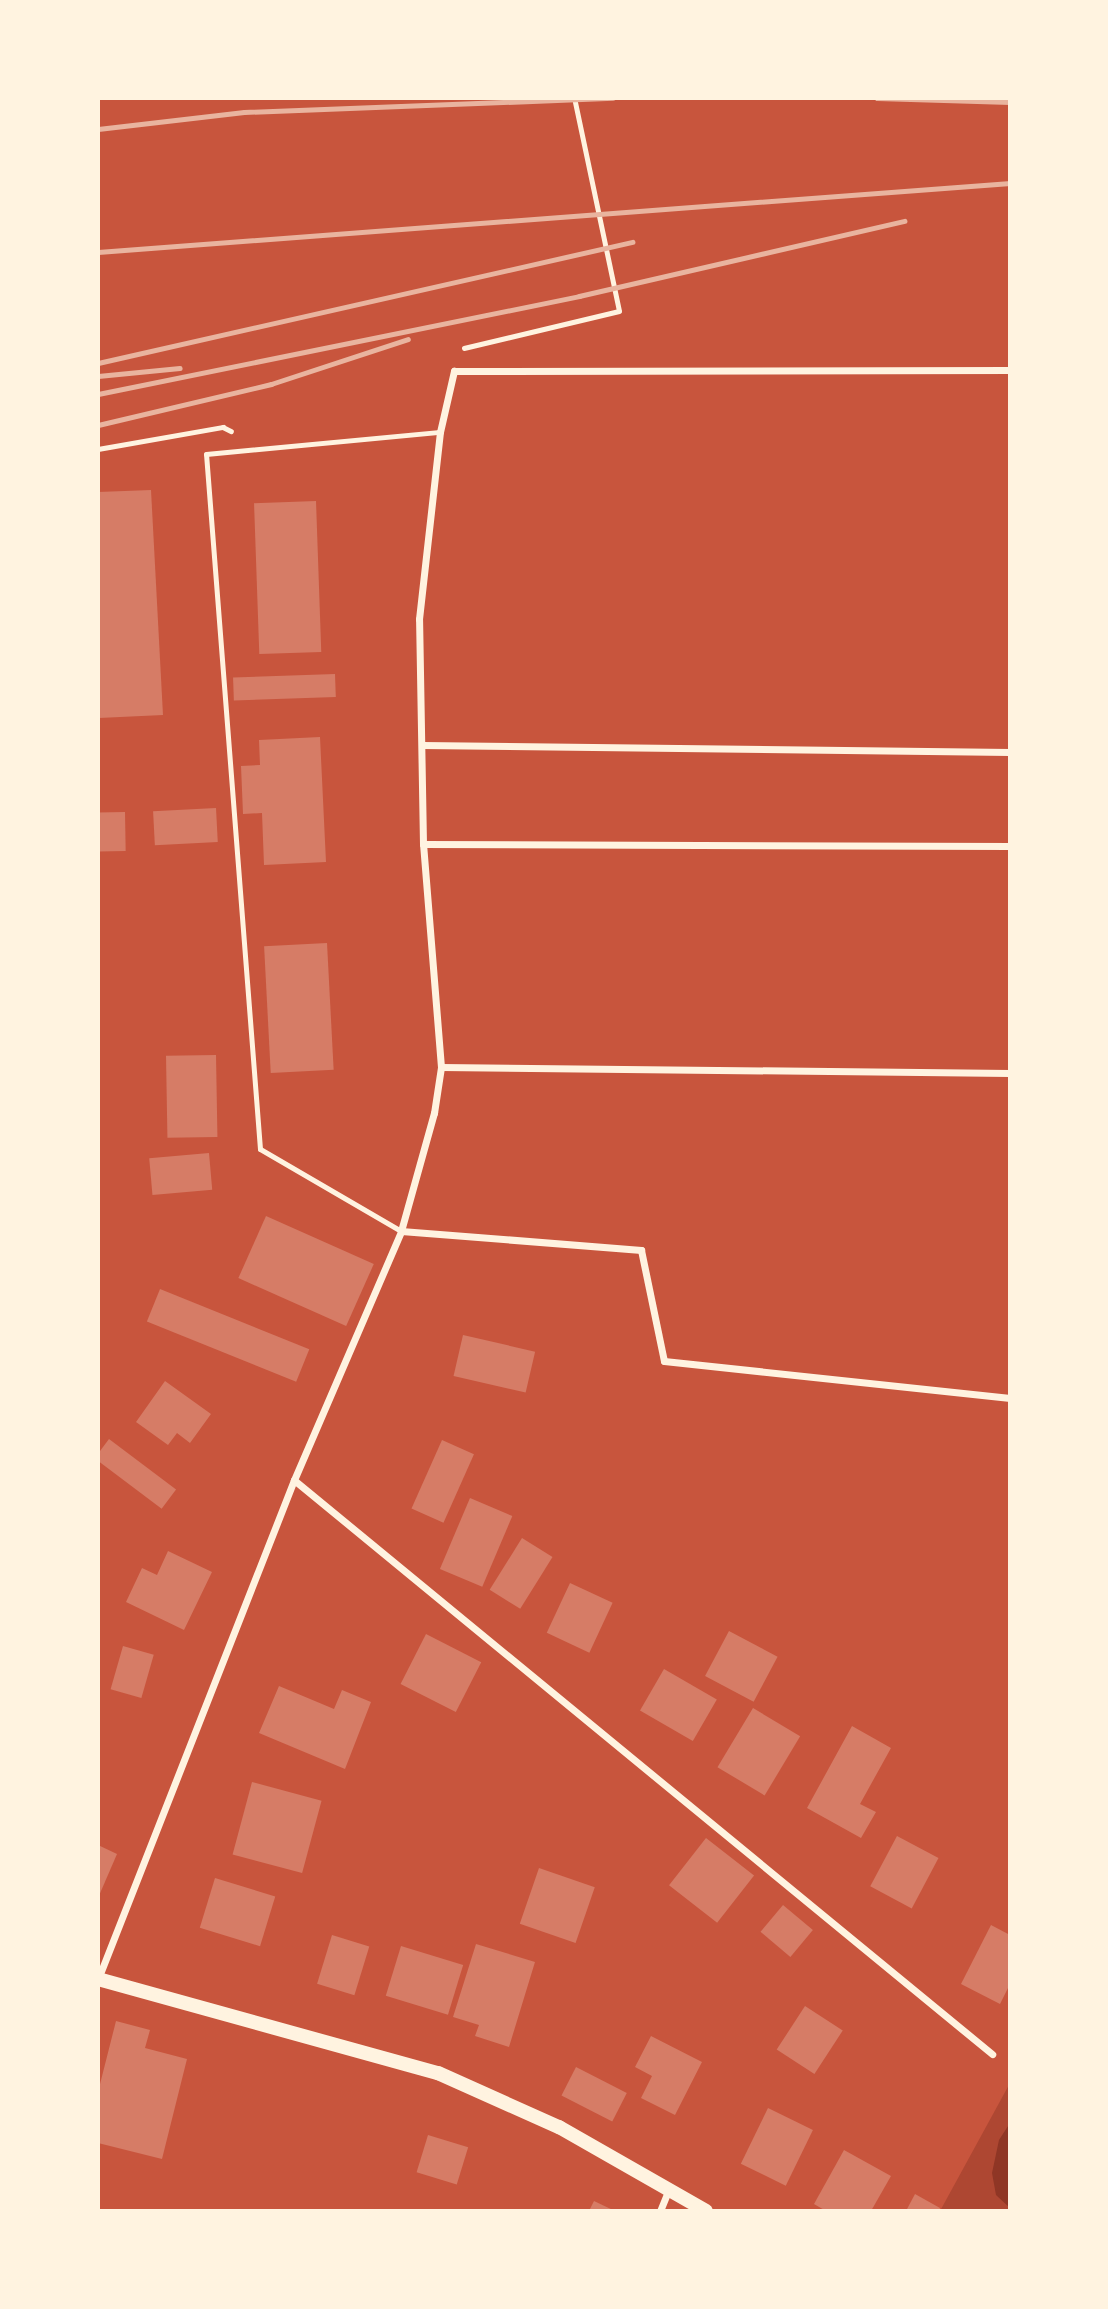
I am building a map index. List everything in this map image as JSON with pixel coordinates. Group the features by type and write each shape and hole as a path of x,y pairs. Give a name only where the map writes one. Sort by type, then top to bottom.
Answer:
{"main road":[{"path":"98,1979 438,2073 559,2127 706,2211"}],"street":[{"path":"98,1979 294,1480 401,1231 434,1113 441,1068 423,844 419,619 440,432 454,370 1010,370"},
{"path":"422,745 1010,752"},
{"path":"423,844 1010,846"},
{"path":"441,1068 1010,1073"},
{"path":"401,1231 641,1250 664,1361 1010,1398"},
{"path":"294,1480 992,2054"},
{"path":"660,2211 669,2188"}],"lane":[{"path":"401,1231 260,1149 206,454 440,432"}],"path":[{"path":"459,349 619,311 574,98"},
{"path":"98,449 223,427 266,449"}],"shaded area":[{"path":"1010,2083 1010,2211 940,2211"},
{"path":"1010,2123 1010,2208 996,2195 992,2173 999,2140"}],"building":[{"path":"151,490 163,715 99,718 98,492"},
{"path":"316,501 321,652 259,654 254,503"},
{"path":"335,674 336,697 234,701 233,678"},
{"path":"320,737 326,862 264,865 262,813 243,814 241,766 260,765 259,740"},
{"path":"216,808 218,842 155,845 153,811"},
{"path":"98,812 125,812 126,851 99,851"},
{"path":"327,943 334,1070 271,1073 264,946"},
{"path":"216,1055 217,1137 167,1138 166,1056"},
{"path":"209,1153 212,1190 152,1195 149,1158"},
{"path":"266,1216 374,1264 346,1326 238,1278"},
{"path":"160,1289 309,1349 296,1382 147,1321"},
{"path":"463,1335 535,1352 526,1393 454,1376"},
{"path":"165,1381 211,1414 190,1443 177,1433 168,1445 136,1422"},
{"path":"109,1439 176,1490 162,1509 98,1461 98,1454"},
{"path":"442,1440 474,1454 443,1523 411,1509"},
{"path":"470,1498 512,1516 482,1587 440,1569"},
{"path":"522,1538 553,1557 520,1609 490,1590"},
{"path":"168,1551 212,1572 184,1630 126,1602 142,1568 157,1575"},
{"path":"570,1583 613,1603 589,1653 547,1633"},
{"path":"729,1631 778,1657 754,1702 705,1676"},
{"path":"426,1634 481,1662 456,1712 401,1684"},
{"path":"123,1646 154,1655 141,1698 111,1689"},
{"path":"664,1669 717,1700 693,1741 640,1711"},
{"path":"279,1686 334,1709 342,1690 371,1702 345,1769 259,1733"},
{"path":"753,1708 800,1736 765,1795 717,1767"},
{"path":"852,1726 891,1748 860,1804 876,1812 861,1838 807,1808"},
{"path":"252,1782 322,1801 302,1873 233,1854"},
{"path":"897,1836 938,1858 912,1908 870,1886"},
{"path":"706,1838 754,1876 717,1923 669,1885"},
{"path":"98,1845 117,1854 98,1898"},
{"path":"539,1868 595,1887 576,1943 520,1924"},
{"path":"215,1878 275,1896 260,1946 200,1928"},
{"path":"783,1905 813,1930 790,1957 761,1932"},
{"path":"991,1925 1010,1935 1010,1984 1000,2004 961,1984"},
{"path":"332,1935 369,1946 354,1995 317,1984"},
{"path":"476,1944 535,1962 509,2047 475,2036 479,2025 453,2017"},
{"path":"401,1946 463,1965 448,2015 386,1996"},
{"path":"805,2006 843,2031 814,2074 777,2050"},
{"path":"116,2021 150,2030 145,2048 187,2059 162,2159 98,2143 98,2092"},
{"path":"651,2036 702,2062 675,2115 641,2098 652,2076 635,2067"},
{"path":"576,2067 627,2093 612,2121 561,2096"},
{"path":"768,2108 813,2130 786,2186 741,2164"},
{"path":"428,2135 468,2147 457,2185 417,2172"},
{"path":"844,2150 891,2176 871,2211 826,2211 814,2204"},
{"path":"915,2194 940,2208 939,2211 906,2211"},
{"path":"594,2201 615,2211 589,2211"}],"railway":[{"path":"98,129 244,112 613,98"},
{"path":"877,98 1010,102"},
{"path":"98,252 1010,183"},
{"path":"98,394 579,296 904,221"},
{"path":"98,363 632,242"},
{"path":"98,425 271,384 408,339"},
{"path":"98,376 180,368"}]}
